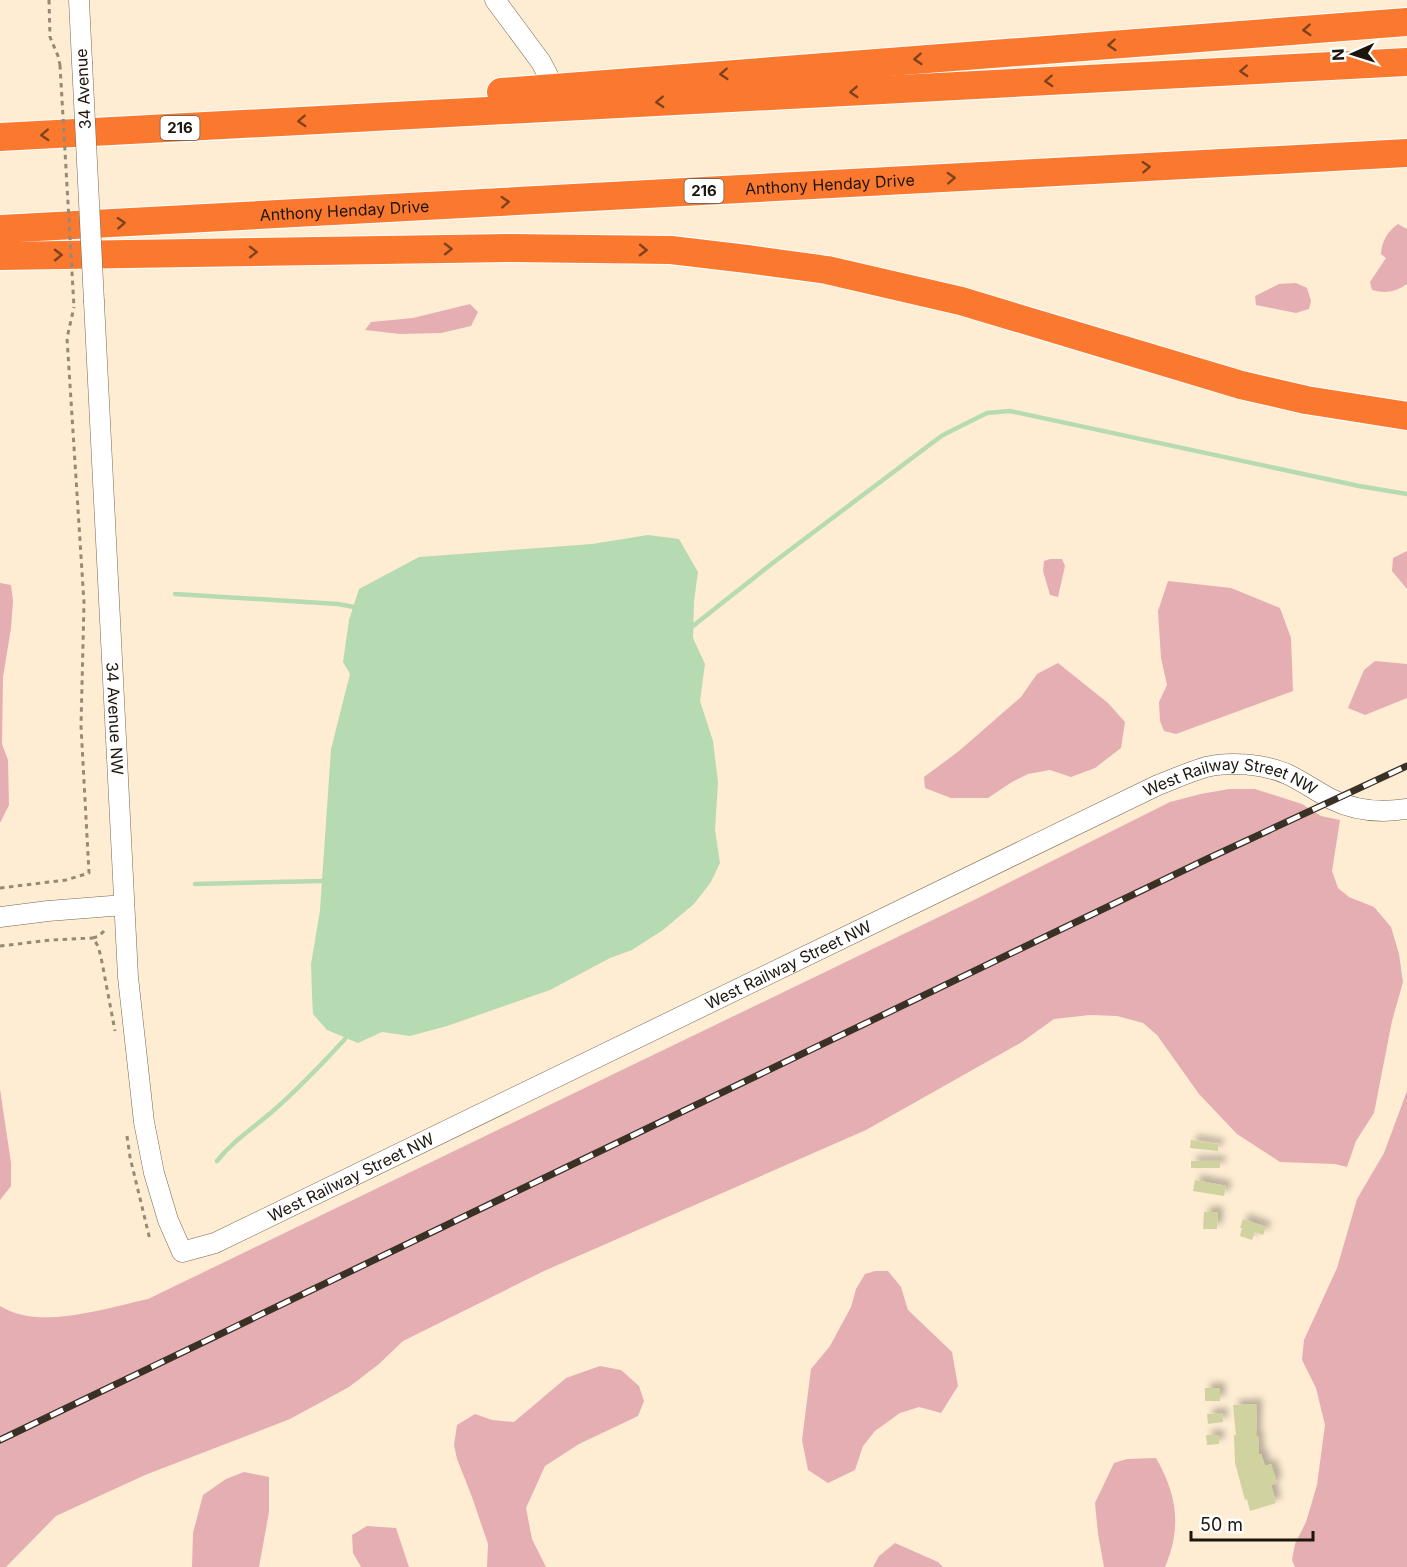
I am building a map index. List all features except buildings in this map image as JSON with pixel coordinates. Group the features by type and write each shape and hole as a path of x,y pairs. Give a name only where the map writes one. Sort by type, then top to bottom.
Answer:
{"highway":[{"path":"361,118 505,91 1407,22"},
{"name":"216","path":"0,137 1407,62"},
{"name":"Anthony Henday Drive","path":"0,229 1407,153"},
{"path":"0,256 510,248 671,250 827,270 962,300 1241,385 1306,400 1407,416"}],"street":[{"name":"34 Avenue","path":"79,0 87,177"},
{"path":"495,0 541,62 554,87"},
{"name":"34 Avenue NW","path":"87,177 128,977 144,1122 157,1183 168,1220 182,1252"},
{"name":"West Railway Street NW","path":"182,1252 215,1243 1158,785 1188,773 1223,765 1260,767 1286,774 1334,800 1356,807 1376,812 1407,809"},
{"path":"0,917 124,905"}],"path":[{"path":"0,888 66,880 89,873 81,726 84,603 67,338 74,307 60,65 50,37 49,0"},
{"path":"0,946 93,938"}],"shaded area":[{"path":"1398,224 1407,229 1407,284 1390,292 1372,290 1370,282 1386,258 1381,254 1384,241"},
{"path":"1296,283 1307,288 1311,301 1309,309 1296,313 1256,305 1255,296 1279,284"},
{"path":"470,304 478,312 471,326 441,333 400,334 365,330 371,322 413,318"},
{"path":"648,535 679,539 698,572 693,638 705,664 700,701 713,741 718,782 715,830 720,863 711,882 694,904 663,930 632,950 610,958 550,990 447,1026 410,1036 382,1032 358,1043 327,1030 313,1014 311,964 320,910 331,749 350,674 343,662 349,620 359,589 419,557 592,544"},
{"path":"1407,551 1407,589 1392,571 1393,558"},
{"path":"1062,559 1065,566 1058,597 1050,595 1043,571 1044,561"},
{"path":"1168,581 1231,588 1280,608 1291,638 1293,691 1176,734 1164,731 1160,721 1159,702 1167,685 1161,658 1158,611"},
{"path":"0,583 11,585 13,601 3,677 2,744 8,760 9,805 0,823"},
{"path":"1375,661 1407,664 1407,698 1365,715 1348,708 1364,670"},
{"path":"1058,663 1108,703 1125,722 1121,748 1095,768 1071,777 1050,770 1028,774 988,798 951,798 925,788 924,777 959,751 1021,697 1037,674"},
{"path":"1229,789 1255,789 1302,804 1321,816 1340,820 1332,871 1338,888 1349,897 1374,907 1391,927 1399,954 1403,982 1392,1021 1374,1113 1356,1141 1347,1167 1335,1164 1280,1162 1237,1134 1199,1094 1157,1035 1143,1023 1117,1016 1090,1015 1054,1019 1022,1042 866,1130 544,1271 403,1341 379,1364 349,1387 290,1419 145,1475 56,1516 6,1567 0,1567 0,1306 34,1317 53,1317 93,1312 148,1299 976,899 1170,802"},
{"path":"0,1089 11,1163 11,1186 0,1200"},
{"path":"1407,1091 1407,1567 1295,1567 1292,1560 1295,1544 1306,1522 1317,1485 1325,1425 1316,1388 1302,1360 1304,1340 1337,1268 1357,1199 1384,1153"},
{"path":"888,1271 901,1287 908,1310 952,1352 958,1386 941,1413 919,1407 900,1413 875,1431 863,1446 855,1470 828,1483 808,1470 802,1440 811,1369 830,1346 851,1307 856,1289 865,1274"},
{"path":"600,1366 621,1370 639,1386 644,1401 638,1416 579,1444 545,1466 526,1508 532,1539 546,1567 487,1567 488,1544 454,1445 457,1425 475,1414 492,1420 514,1422 566,1378"},
{"path":"1156,1458 1169,1485 1175,1511 1174,1538 1165,1567 1104,1567 1095,1503 1114,1463 1127,1459"},
{"path":"244,1472 269,1477 269,1512 259,1567 192,1567 193,1533 203,1495 226,1479"},
{"path":"367,1526 396,1528 409,1567 361,1567 353,1553 352,1535"},
{"path":"895,1543 938,1562 943,1567 873,1567 879,1556"}],"waterway":[{"path":"693,626 943,435 987,413 1010,411 1359,486 1407,494"},
{"path":"175,594 338,604 354,607"},
{"path":"195,884 322,881"},
{"path":"217,1161 236,1141 292,1094 345,1039"}],"railway":[{"path":"0,1440 1207,859 1407,766"}]}
